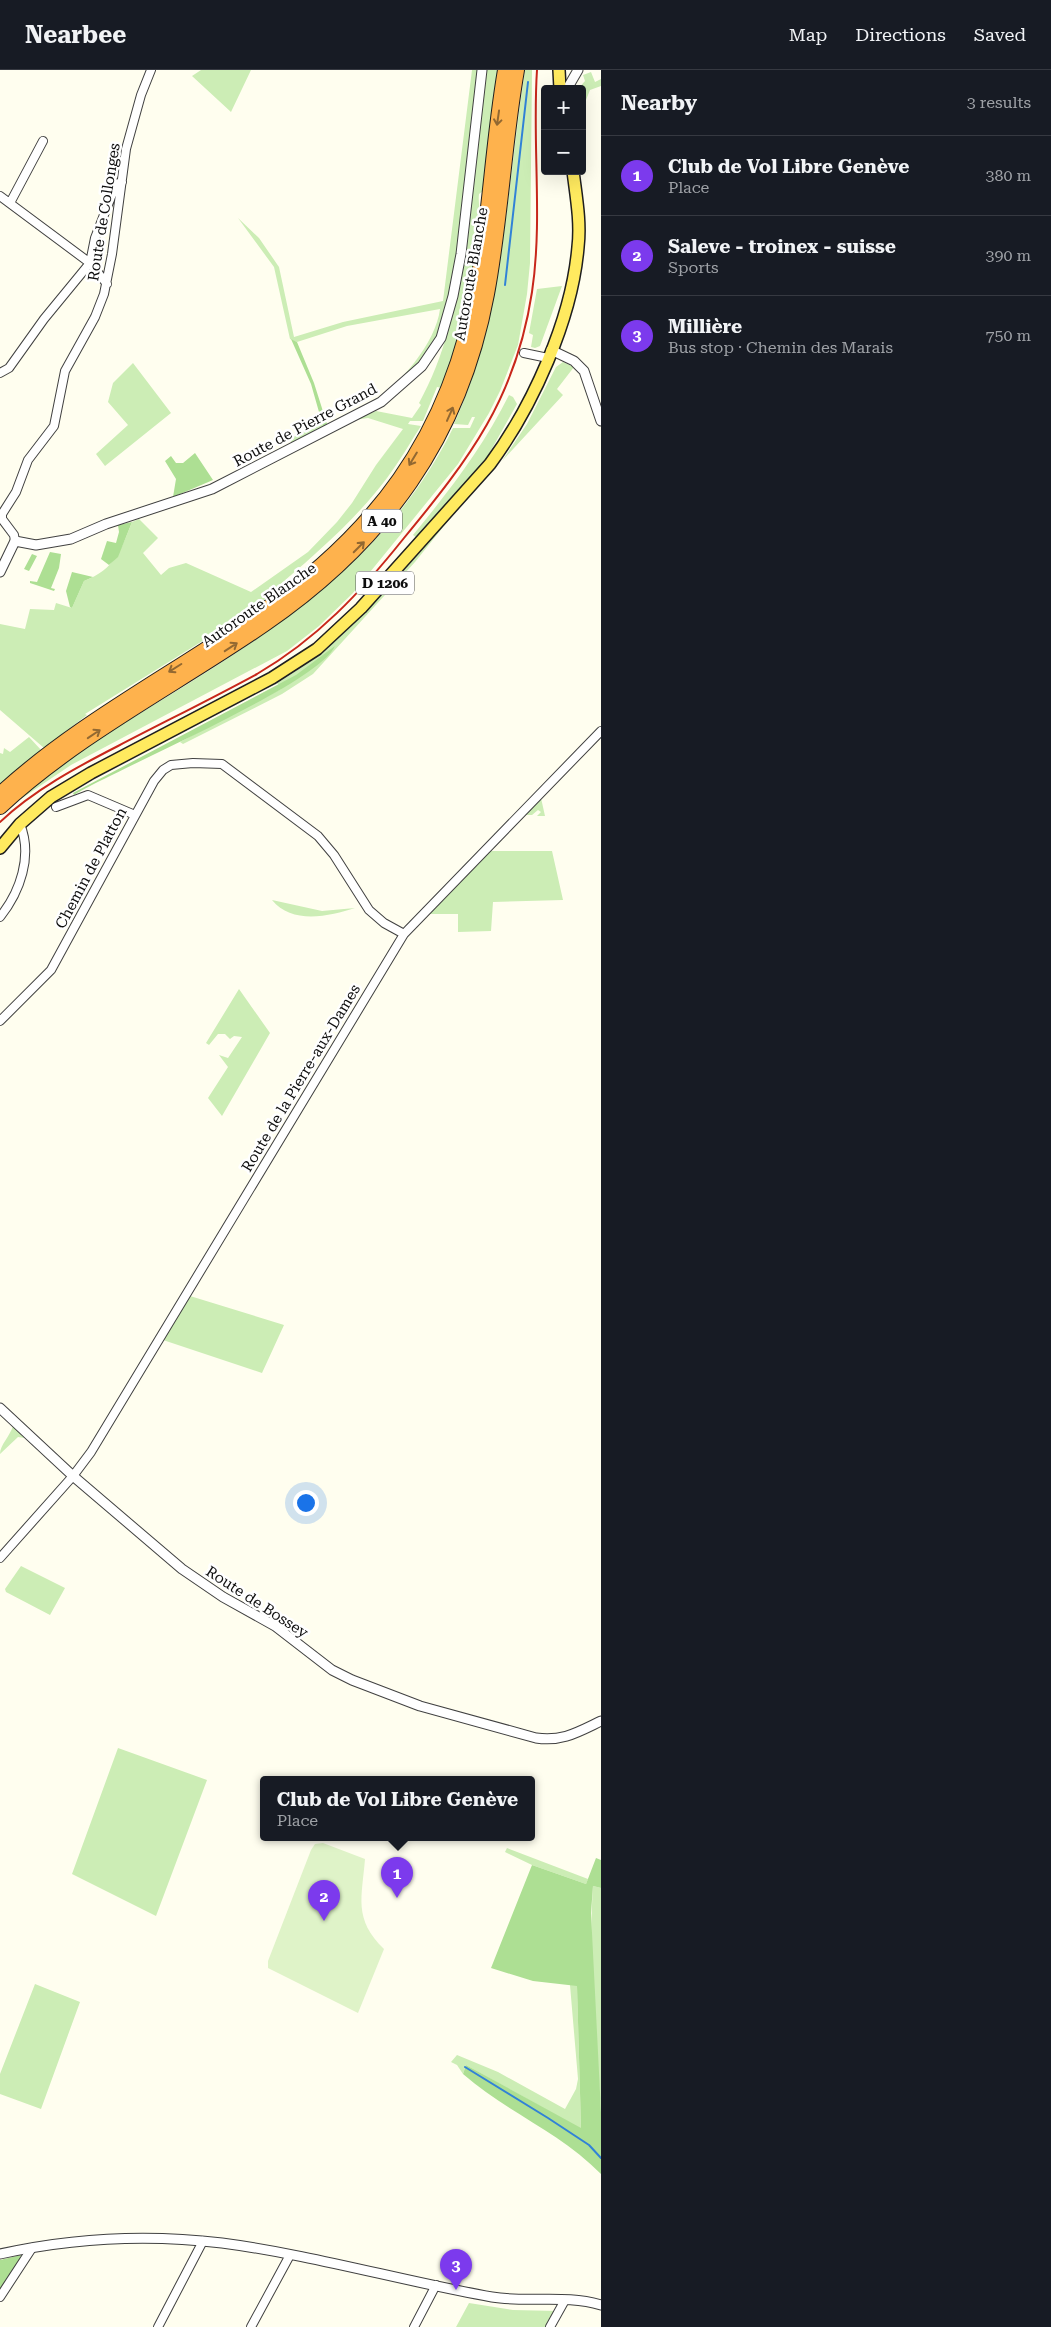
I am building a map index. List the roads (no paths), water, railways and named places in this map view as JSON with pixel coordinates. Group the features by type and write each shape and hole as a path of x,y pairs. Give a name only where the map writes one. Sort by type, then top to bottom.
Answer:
{"highway":[{"name":"Autoroute Blanche","path":"0,794 44,757 96,719 243,625 305,580 355,534 402,476 425,439 446,396 466,334 482,254 505,70"},
{"name":"Autoroute Blanche","path":"0,807 64,754 246,637 313,588 361,545 413,481 451,414 468,369 482,321 497,233 517,70"}],"main road":[{"path":"559,70 560,85"},
{"name":"D 1206","path":"0,848 20,824 51,797 70,785 272,678 307,656 337,632 361,608 490,464 520,420 549,354 570,293 578,247 578,217 573,175"}],"street":[{"name":"Route de Collonges","path":"15,540 14,535 1,516 16,492 28,460 54,426 63,376 95,316 107,284 126,149 141,95 151,70"},
{"name":"Route de Pierre Grand","path":"15,540 36,546 71,539 106,524 212,489 381,402 422,366 441,338 455,287 482,70"},
{"path":"569,85 578,70"},
{"path":"10,204 43,141"},
{"path":"0,373 9,368 44,319 90,263 95,238 114,189 116,184 122,182"},
{"path":"0,196 90,263 107,284"},
{"path":"524,353 549,354 574,361 584,371 601,417"},
{"path":"0,572 15,540"},
{"name":"Route de la Pierre-aux-Dames","path":"0,1558 73,1476 130,1389 404,934 601,731"},
{"name":"Chemin de Platton","path":"0,1021 51,970 135,814 154,781 167,767 192,763 222,764 318,836 334,855 369,910 384,924 404,934"},
{"path":"56,806 88,795 135,814"},
{"path":"0,917 17,892 21,878 26,849 20,824"},
{"name":"Route de Bossey","path":"0,1408 73,1476 196,1579 275,1626 323,1663 352,1680 454,1717 536,1738 553,1740 567,1737 601,1721"},
{"path":"0,2254 32,2248 114,2239 203,2241 290,2256 502,2298 564,2300 601,2305"},
{"path":"158,2327 203,2241"},
{"path":"0,2297 32,2248"},
{"path":"251,2327 290,2256"},
{"path":"414,2327 436,2285"},
{"path":"550,2327 564,2300"}],"waterway":[{"path":"505,285 528,82"},
{"path":"465,2067 589,2145 601,2158"}],"railway":[{"path":"0,822 41,789 103,754 257,674 299,646 319,630 354,596 388,558 450,481 487,425 502,395 515,364 525,330 532,292 537,237 537,70"}],"place":[{"name":"Club de Vol Libre Genève","path":"397,1898"},
{"name":"Saleve - troinex - suisse","path":"324,1921"},
{"name":"Millière","path":"456,2290"}]}
